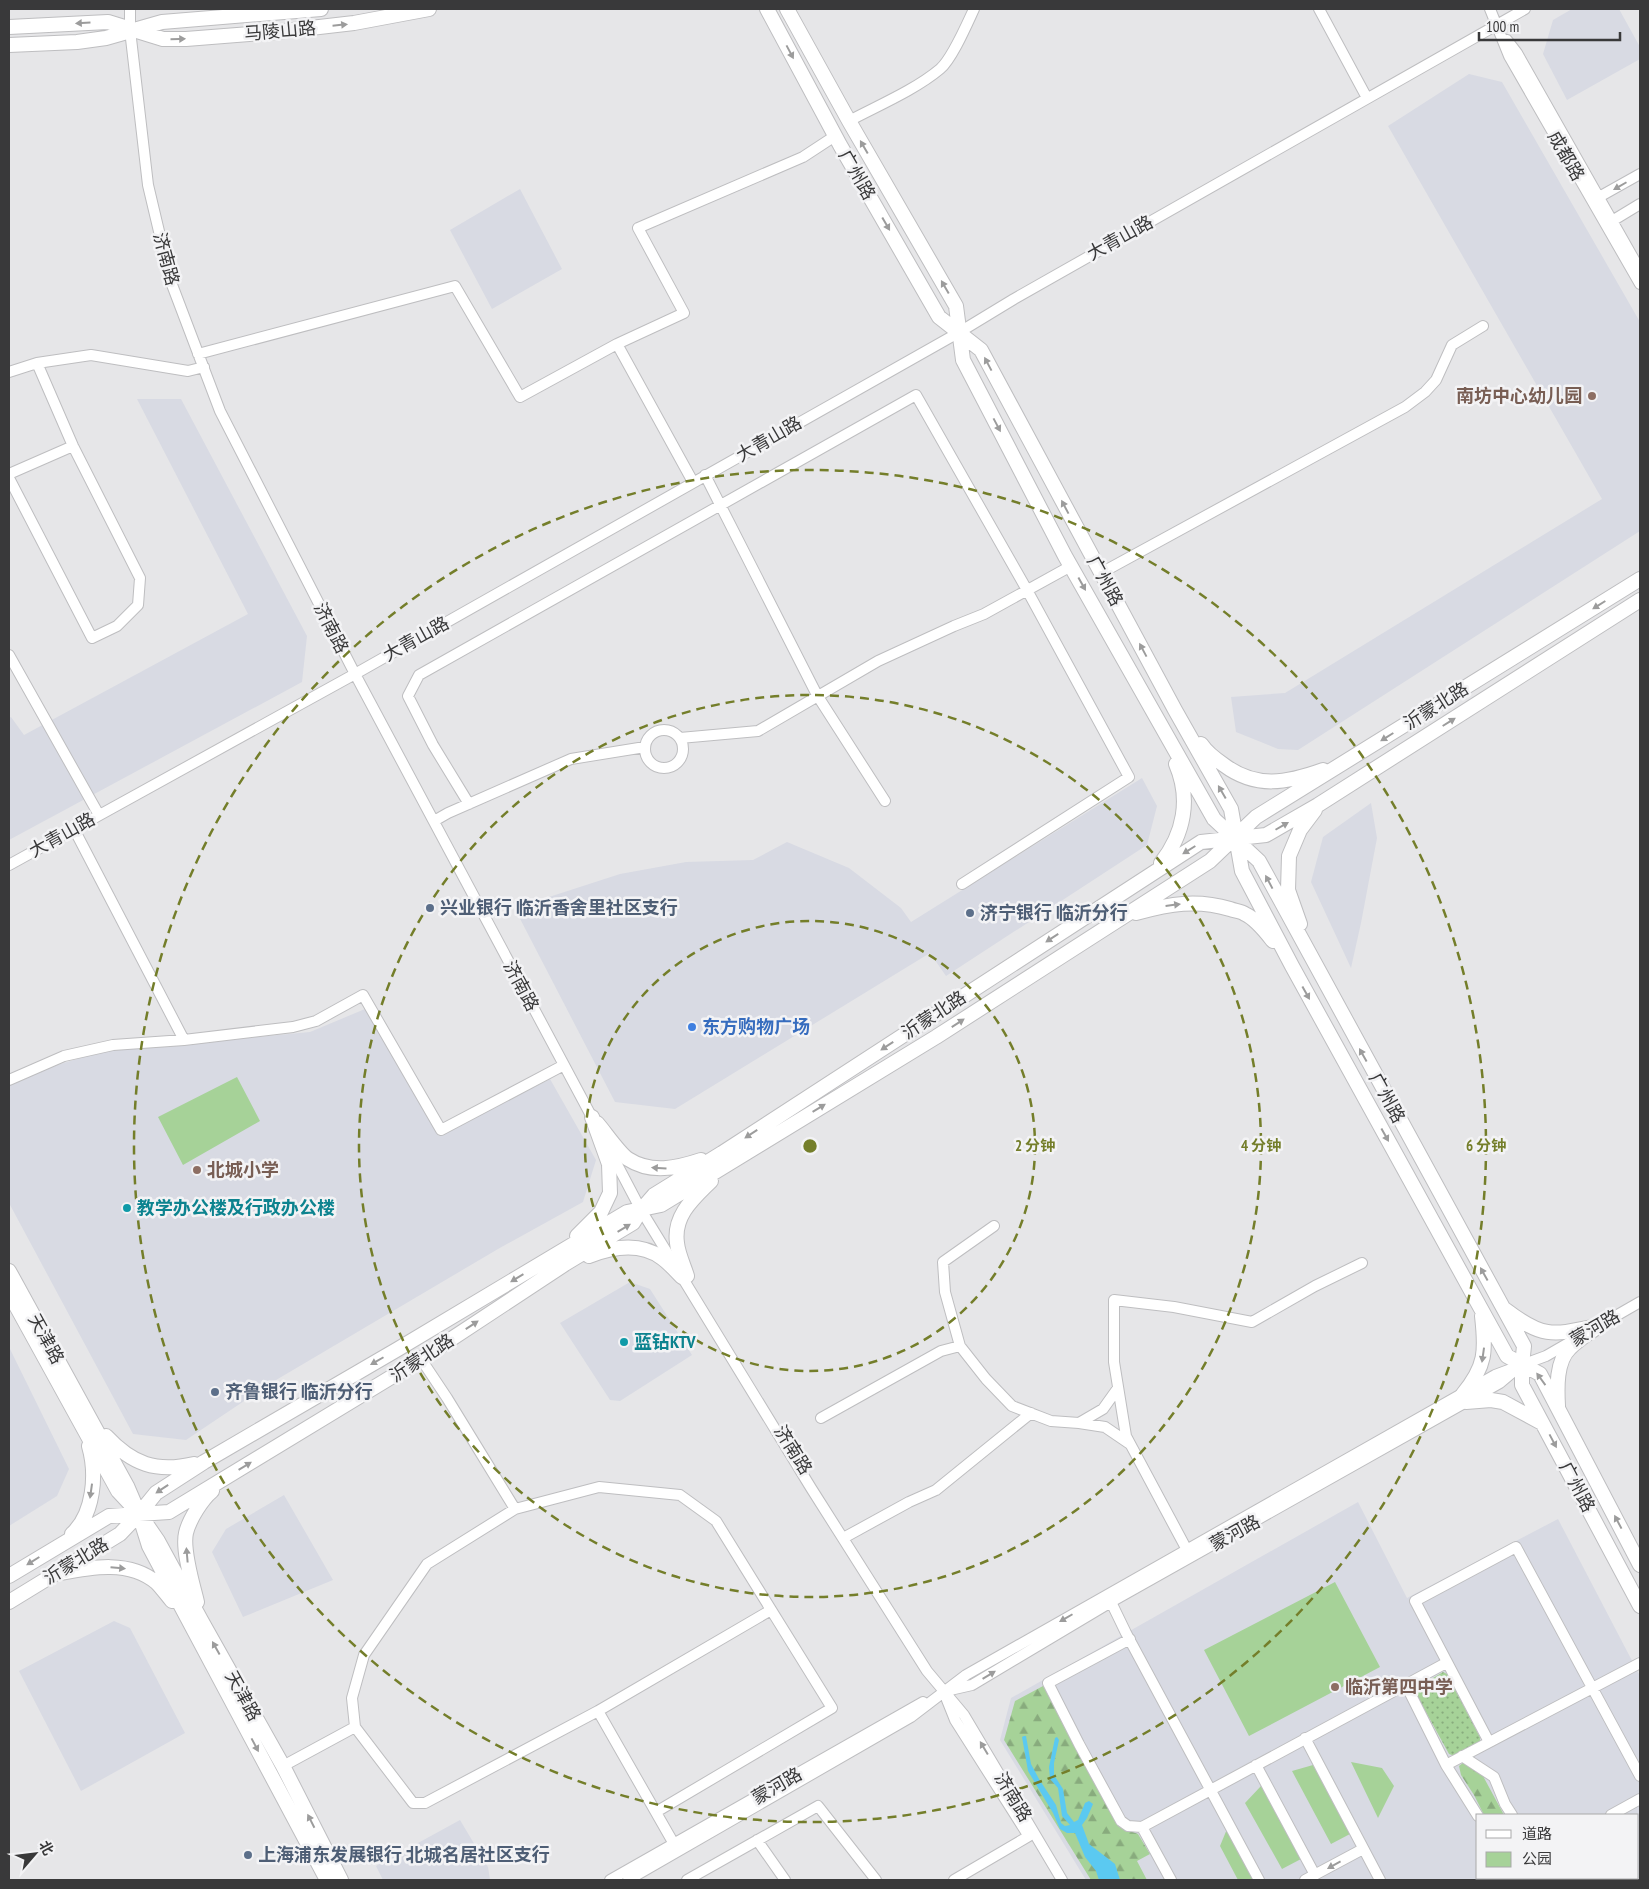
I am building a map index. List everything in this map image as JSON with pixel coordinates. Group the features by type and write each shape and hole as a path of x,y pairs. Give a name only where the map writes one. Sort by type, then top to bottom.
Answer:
{"main road":[{"name":"马陵山路","path":"9,45 77,42 106,38 162,22 321,9"},
{"name":"马陵山路","path":"9,27 108,22 162,39 276,32 354,23 429,9"},
{"name":"广州路","path":"767,9 835,136 939,317 981,350 1175,710 1231,809 1242,871 1292,966 1507,1356 1540,1374 1640,1566"},
{"name":"广州路","path":"787,9 849,121 956,306 963,360 1072,566 1214,819 1259,862 1524,1346 1522,1385 1640,1606"},
{"name":"沂蒙北路","path":"725,1159 936,1037 1210,861 1256,817 1640,579"},
{"name":"沂蒙北路","path":"9,1576 109,1516 169,1512 421,1359 627,1212 661,1206 725,1159 1201,842 1266,835 1318,806 1640,600"},
{"path":"1175,710 1207,753 1232,771 1253,781 1282,781 1310,775 1347,761"},
{"path":"1155,871 1171,850 1182,825 1184,798 1179,771 1159,722"},
{"path":"1310,958 1288,890 1288,873 1290,856 1300,830 1318,806"},
{"path":"1125,915 1168,905 1197,902 1246,914 1263,929 1292,966"},
{"path":"592,1117 628,1159 648,1167 662,1170 725,1159"},
{"path":"562,1259 601,1212 610,1193 608,1164 592,1117"},
{"path":"684,1277 676,1243 677,1226 686,1206 725,1159"},
{"path":"562,1259 620,1248 642,1248 662,1257 684,1277"},
{"name":"沂蒙北路","path":"9,1602 120,1534 156,1493 204,1462 398,1349 562,1259"},
{"name":"天津路","path":"9,1271 87,1423 118,1491 139,1514 158,1541 196,1624 327,1880"},
{"name":"天津路","path":"9,1293 87,1423"},
{"path":"1501,1305 1524,1323 1539,1331 1560,1334 1598,1326"},
{"path":"1481,1310 1485,1344 1482,1364 1465,1398 1504,1402 1543,1423"},
{"path":"1558,1409 1557,1385 1560,1368 1568,1349 1598,1326"},
{"path":"87,1423 130,1458 149,1466 175,1468 204,1462"},
{"path":"63,1542 79,1527 90,1499 93,1479 87,1423"},
{"path":"196,1624 187,1561 186,1534 196,1512 208,1494 227,1477"},
{"path":"53,1575 88,1568 113,1567 131,1569 156,1582 196,1624"},
{"name":"天津路","path":"196,1624 283,1766 341,1880"}],"street":[{"name":"济南路","path":"130,9 130,30 148,185 170,282 220,410 355,674 641,1210 659,1231 684,1277 914,1650 944,1692 964,1715 1062,1880"},
{"path":"849,121 900,94 941,68 961,37 974,9"},
{"path":"1319,9 1367,98"},
{"name":"成都路","path":"1484,9 1517,53 1640,270"},
{"name":"成都路","path":"1490,9 1509,56 1640,284"},
{"name":"大青山路","path":"9,865 355,674 958,333 1014,299 1525,9"},
{"path":"198,354 455,286 520,397 616,344 684,313 638,228 803,157 835,136"},
{"path":"1599,197 1640,174"},
{"path":"1612,221 1640,204"},
{"path":"1101,573 1405,407 1425,392 1436,380 1452,345 1483,326"},
{"path":"616,344 693,482"},
{"path":"9,372 37,363 91,356 188,371 204,367"},
{"path":"37,363 73,446 140,578 138,606 117,626 92,638 9,476 73,446"},
{"path":"469,804 433,745 408,696 419,675 916,395 1027,590 1129,777 962,884"},
{"path":"705,475 817,695 884,801"},
{"path":"680,738 758,732 817,695 878,661 984,614 1072,566"},
{"path":"9,655 99,815"},
{"path":"669,730 680,738 683,747 678,761 666,767 658,767 653,764 648,758 645,747 652,734 658,731 669,730"},
{"path":"434,822 469,804 571,759 645,747"},
{"path":"74,829 184,1040"},
{"path":"9,1080 64,1056 113,1045 184,1040 294,1027 316,1021 363,995 441,1130 564,1065"},
{"path":"994,1226 943,1262 945,1292 960,1346 986,1379 1012,1406 1051,1421 1105,1427 1130,1444"},
{"path":"1187,1550 1126,1436 1114,1362 1114,1300 1174,1308 1252,1322 1315,1286 1362,1263"},
{"name":"济南路","path":"684,1277 931,1668 944,1692 955,1720 1056,1880"},
{"name":"蒙河路","path":"628,1880 911,1717 966,1675 1187,1550 1465,1398 1500,1383 1522,1365 1546,1356 1639,1305"},
{"path":"821,1418 941,1351 960,1346"},
{"path":"421,1359 447,1398 514,1509"},
{"path":"1079,1423 1103,1409 1118,1388"},
{"name":"蒙河路","path":"610,1880 906,1711 944,1692 972,1684 1465,1398"},
{"path":"847,1536 909,1502 936,1490 1031,1413"},
{"path":"656,1812 832,1708 716,1521 680,1495 599,1487 514,1509 427,1564 364,1655 352,1698 354,1727 413,1803 425,1803 598,1711 771,1610"},
{"path":"1488,1742 1415,1601 1516,1547 1640,1776"},
{"path":"1111,1602 1259,1880"},
{"path":"1130,1639 1048,1683 1121,1821 1128,1826 1142,1827 1446,1662"},
{"path":"1446,1765 1640,1663"},
{"path":"1406,1684 1446,1765 1477,1814"},
{"path":"598,1711 674,1844"},
{"path":"283,1766 354,1727"},
{"path":"1305,1738 1380,1880"},
{"path":"1462,1756 1494,1778 1511,1814"},
{"path":"1256,1765 1315,1875"},
{"path":"1613,1814 1640,1800"},
{"path":"687,1880 818,1806 876,1880"},
{"path":"1142,1827 1171,1880"},
{"path":"954,1880 1029,1836"},
{"path":"757,1840 785,1880"},
{"path":"1305,1880 1363,1849"}],"shaded area":[{"path":"1572,9 1619,9 1640,47 1640,59 1567,100 1543,54 1553,20"},
{"path":"1469,74 1502,82 1640,322 1640,531 1298,750 1278,749 1236,732 1231,697 1285,693 1602,499 1388,126"},
{"path":"520,189 562,269 492,309 450,230"},
{"path":"137,399 181,399 307,636 302,682 9,840 9,718 11,717 24,735 248,614"},
{"name":"东方购物广场","path":"1142,778 1157,806 1147,845 946,976 930,953 675,1109 615,1102 516,911 549,897 620,874 686,862 753,860 787,842 849,868 901,908 911,922"},
{"path":"1371,803 1377,838 1351,968 1311,882 1323,837"},
{"path":"365,1009 439,1136 550,1079 596,1160 583,1202 498,1249 271,1383 186,1440 133,1434 9,1203 9,1085 31,1073 100,1052 310,1032"},
{"path":"630,1282 650,1289 692,1355 620,1401 610,1400 560,1323"},
{"path":"9,1347 69,1469 57,1496 9,1526"},
{"path":"284,1495 333,1580 243,1617 212,1552 226,1529"},
{"name":"临沂第四中学","path":"1358,1502 1407,1598 1558,1519 1640,1676 1640,1880 1086,1880 1000,1740 1011,1698"},
{"path":"114,1621 130,1628 185,1733 81,1791 19,1671"},
{"path":"460,1820 488,1867 490,1880 383,1880 376,1866"}],"green space":[{"path":"237,1077 260,1121 183,1165 158,1117"},
{"path":"1335,1582 1380,1667 1249,1736 1204,1650"},
{"path":"1443,1672 1447,1674 1480,1737 1480,1742 1455,1756 1449,1754 1416,1694 1418,1687"},
{"path":"1043,1686 1120,1827 1138,1834 1150,1854 1137,1861 1147,1880 1091,1880 1004,1740 1015,1701"},
{"path":"1351,1762 1382,1768 1394,1786 1378,1818"},
{"path":"1464,1762 1483,1776 1503,1814 1484,1814 1461,1775 1459,1766"},
{"path":"1313,1765 1350,1834 1331,1844 1292,1771"},
{"path":"1261,1786 1301,1859 1282,1869 1245,1803"},
{"path":"1227,1829 1254,1880 1238,1880 1220,1846"}],"water":[{"path":"1026,1736 1031,1764 1056,1805 1061,1823 1065,1826 1070,1825 1062,1816 1058,1788 1050,1779 1049,1767 1055,1738 1057,1737 1059,1740 1054,1763 1054,1775 1063,1789 1067,1813 1074,1822 1078,1820 1085,1803 1089,1801 1093,1804 1082,1825 1089,1844 1115,1864 1120,1880 1099,1880 1096,1871 1085,1857 1075,1833 1067,1833 1060,1829 1053,1813 1028,1771 1022,1737"}],"place":[{"name":"南坊中心幼儿园","path":"1592,396"},
{"name":"兴业银行 临沂香舍里社区支行","path":"430,908"},
{"name":"济宁银行 临沂分行","path":"970,913"},
{"name":"东方购物广场","path":"692,1027"},
{"name":"北城小学","path":"197,1170"},
{"name":"教学办公楼及行政办公楼","path":"127,1208"},
{"name":"蓝钻KTV","path":"624,1342"},
{"name":"齐鲁银行 临沂分行","path":"215,1392"},
{"name":"临沂第四中学","path":"1335,1687"},
{"name":"上海浦东发展银行 北城名居社区支行","path":"248,1855"}]}
